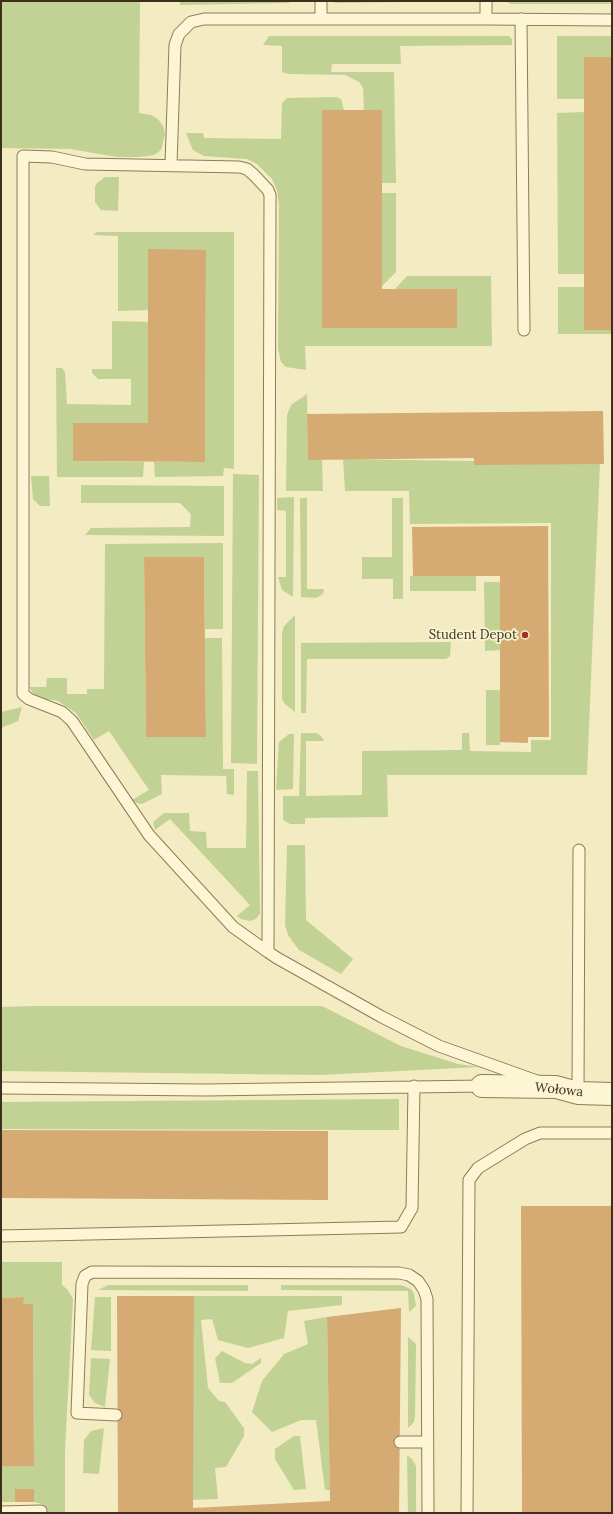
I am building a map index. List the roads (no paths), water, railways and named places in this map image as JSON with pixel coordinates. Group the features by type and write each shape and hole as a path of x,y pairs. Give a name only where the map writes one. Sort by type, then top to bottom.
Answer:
{"street":[{"name":"Wołowa","path":"482,1086 556,1087 578,1093 612,1094"}],"lane":[{"path":"321,1 321,19"},
{"path":"486,1 486,19"},
{"path":"171,165 175,45 179,34 191,22 204,19 612,20"},
{"path":"521,19 524,330"},
{"path":"268,952 270,195 264,185 247,169 239,167 85,164 52,157 23,156 23,694 29,699 62,712 72,721 148,835 225,920 268,952 382,1017 439,1046 556,1087"},
{"path":"578,1093 579,850"},
{"path":"1,1236 401,1226 412,1208 414,1086"},
{"path":"1,1088 206,1090 482,1086"},
{"path":"467,1513 469,1180 478,1168 525,1139 540,1133 612,1133"},
{"path":"116,1415 77,1413 82,1284 84,1276 92,1272 399,1273 409,1275 418,1281 424,1290 427,1299 428,1513"},
{"path":"400,1442 428,1442"},
{"path":"1,1512 41,1511"}],"place":[{"name":"Student Depot","path":"525,635"}]}
